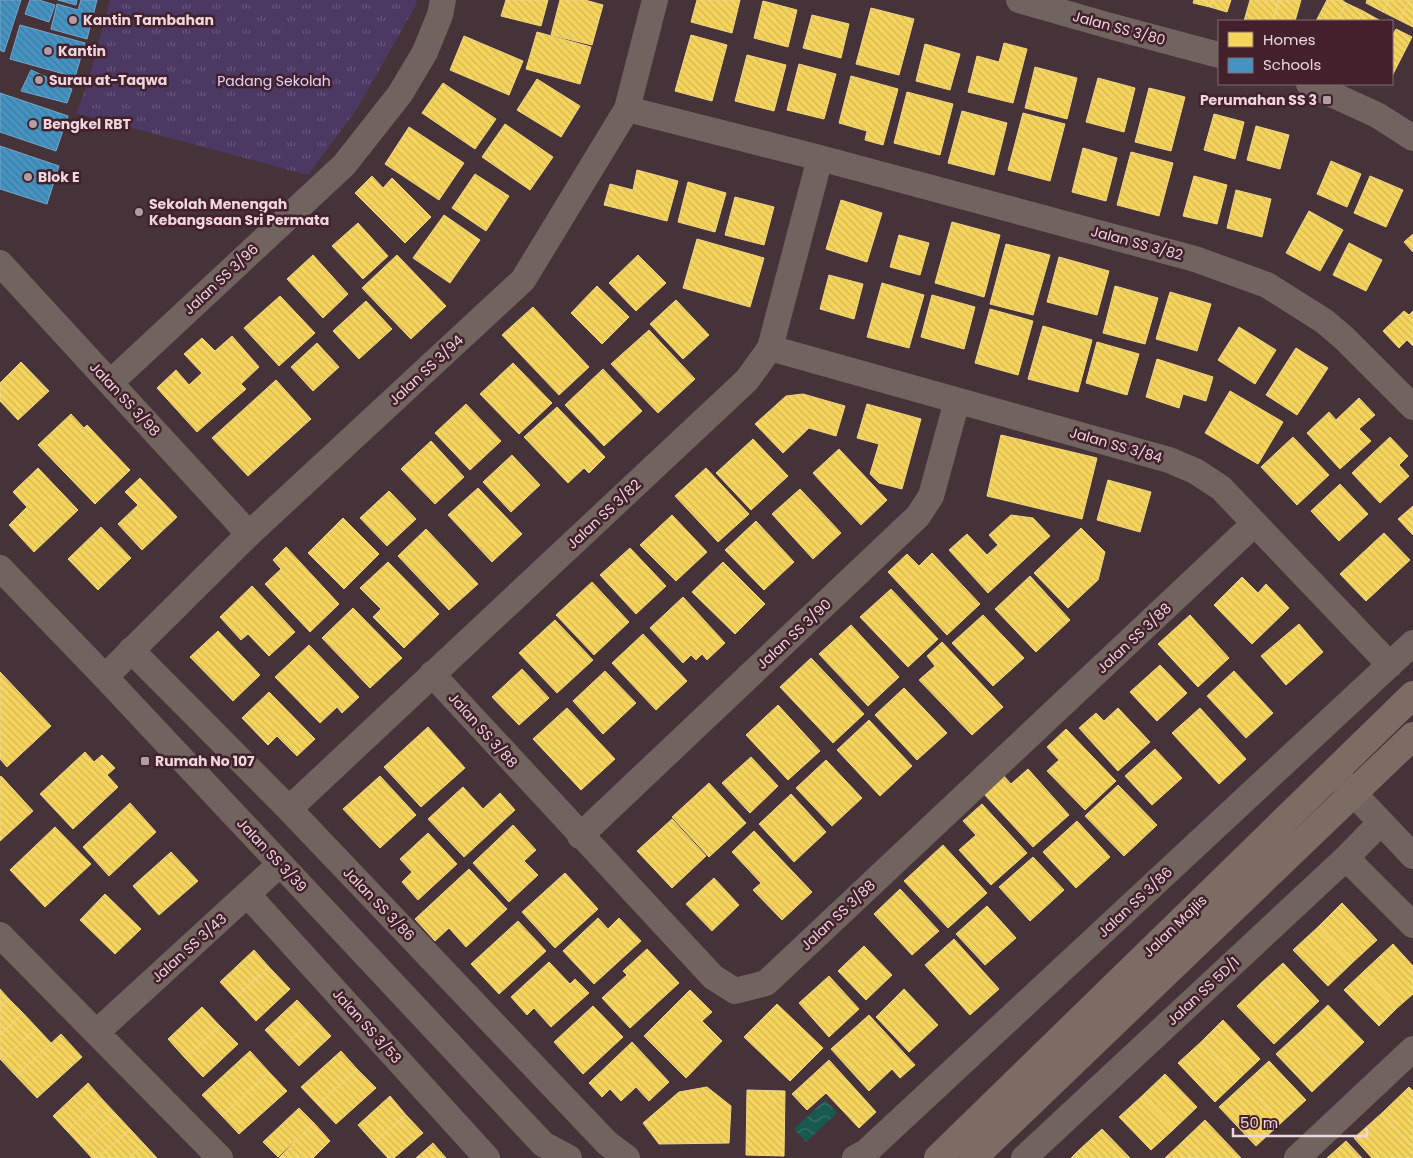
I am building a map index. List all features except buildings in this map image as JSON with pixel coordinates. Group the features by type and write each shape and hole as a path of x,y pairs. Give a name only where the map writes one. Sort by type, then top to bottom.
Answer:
{"main road":[{"name":"Jalan Majlis","path":"938,1158 1413,695"},
{"name":"Jalan Majlis","path":"973,1158 1413,736"}],"street":[{"name":"Jalan SS 3/96","path":"110,383 344,165 400,94 425,52 440,16 443,0"},
{"name":"Jalan SS 3/94","path":"105,678 249,534 523,280 627,109 655,0"},
{"name":"Jalan SS 3/80","path":"1019,0 1218,55"},
{"path":"1311,85 1378,115 1413,138"},
{"name":"Jalan SS 3/82","path":"627,109 820,158 1195,259 1267,285 1324,320 1413,407"},
{"name":"Jalan SS 3/82","path":"289,809 747,380 770,348 820,158"},
{"name":"Jalan SS 3/98","path":"0,263 249,534"},
{"name":"Jalan SS 3/84","path":"770,348 1169,460 1195,471 1221,488 1390,665"},
{"name":"Jalan SS 3/90","path":"580,836 918,516 931,496 957,401"},
{"name":"Jalan SS 3/88","path":"432,674 580,836 713,977 736,991 766,982 1254,524"},
{"name":"Jalan SS 3/39","path":"0,568 280,864 545,1151 569,1158"},
{"name":"Jalan SS 3/86","path":"855,1158 866,1152 1413,643"},
{"name":"Jalan SS 3/86","path":"131,650 289,809 607,1143 627,1158"},
{"path":"1333,771 1413,856"},
{"name":"Jalan SS 5D/1","path":"1024,1158 1346,858 1381,822"},
{"path":"1346,858 1413,925"},
{"name":"Jalan SS 3/43","path":"97,1032 280,864"},
{"name":"Jalan SS 3/53","path":"247,894 487,1158"},
{"path":"0,935 220,1158"},
{"path":"1297,1158 1413,1049"}],"green space":[{"name":"Padang Sekolah","path":"110,0 417,0 416,5 357,109 308,175 76,113 87,86"}],"water":[{"path":"825,1100 837,1113 806,1142 794,1129"}],"place":[{"name":"Kantin Tambahan","path":"73,20"},
{"name":"Kantin","path":"48,51"},
{"name":"Surau at-Taqwa","path":"39,80"},
{"name":"Perumahan SS 3","path":"1327,100"},
{"name":"Bengkel RBT","path":"33,124"},
{"name":"Blok E","path":"28,177"},
{"name":"Sekolah Menengah Kebangsaan Sri Permata","path":"139,212"},
{"name":"Rumah No 107","path":"145,761"}]}
